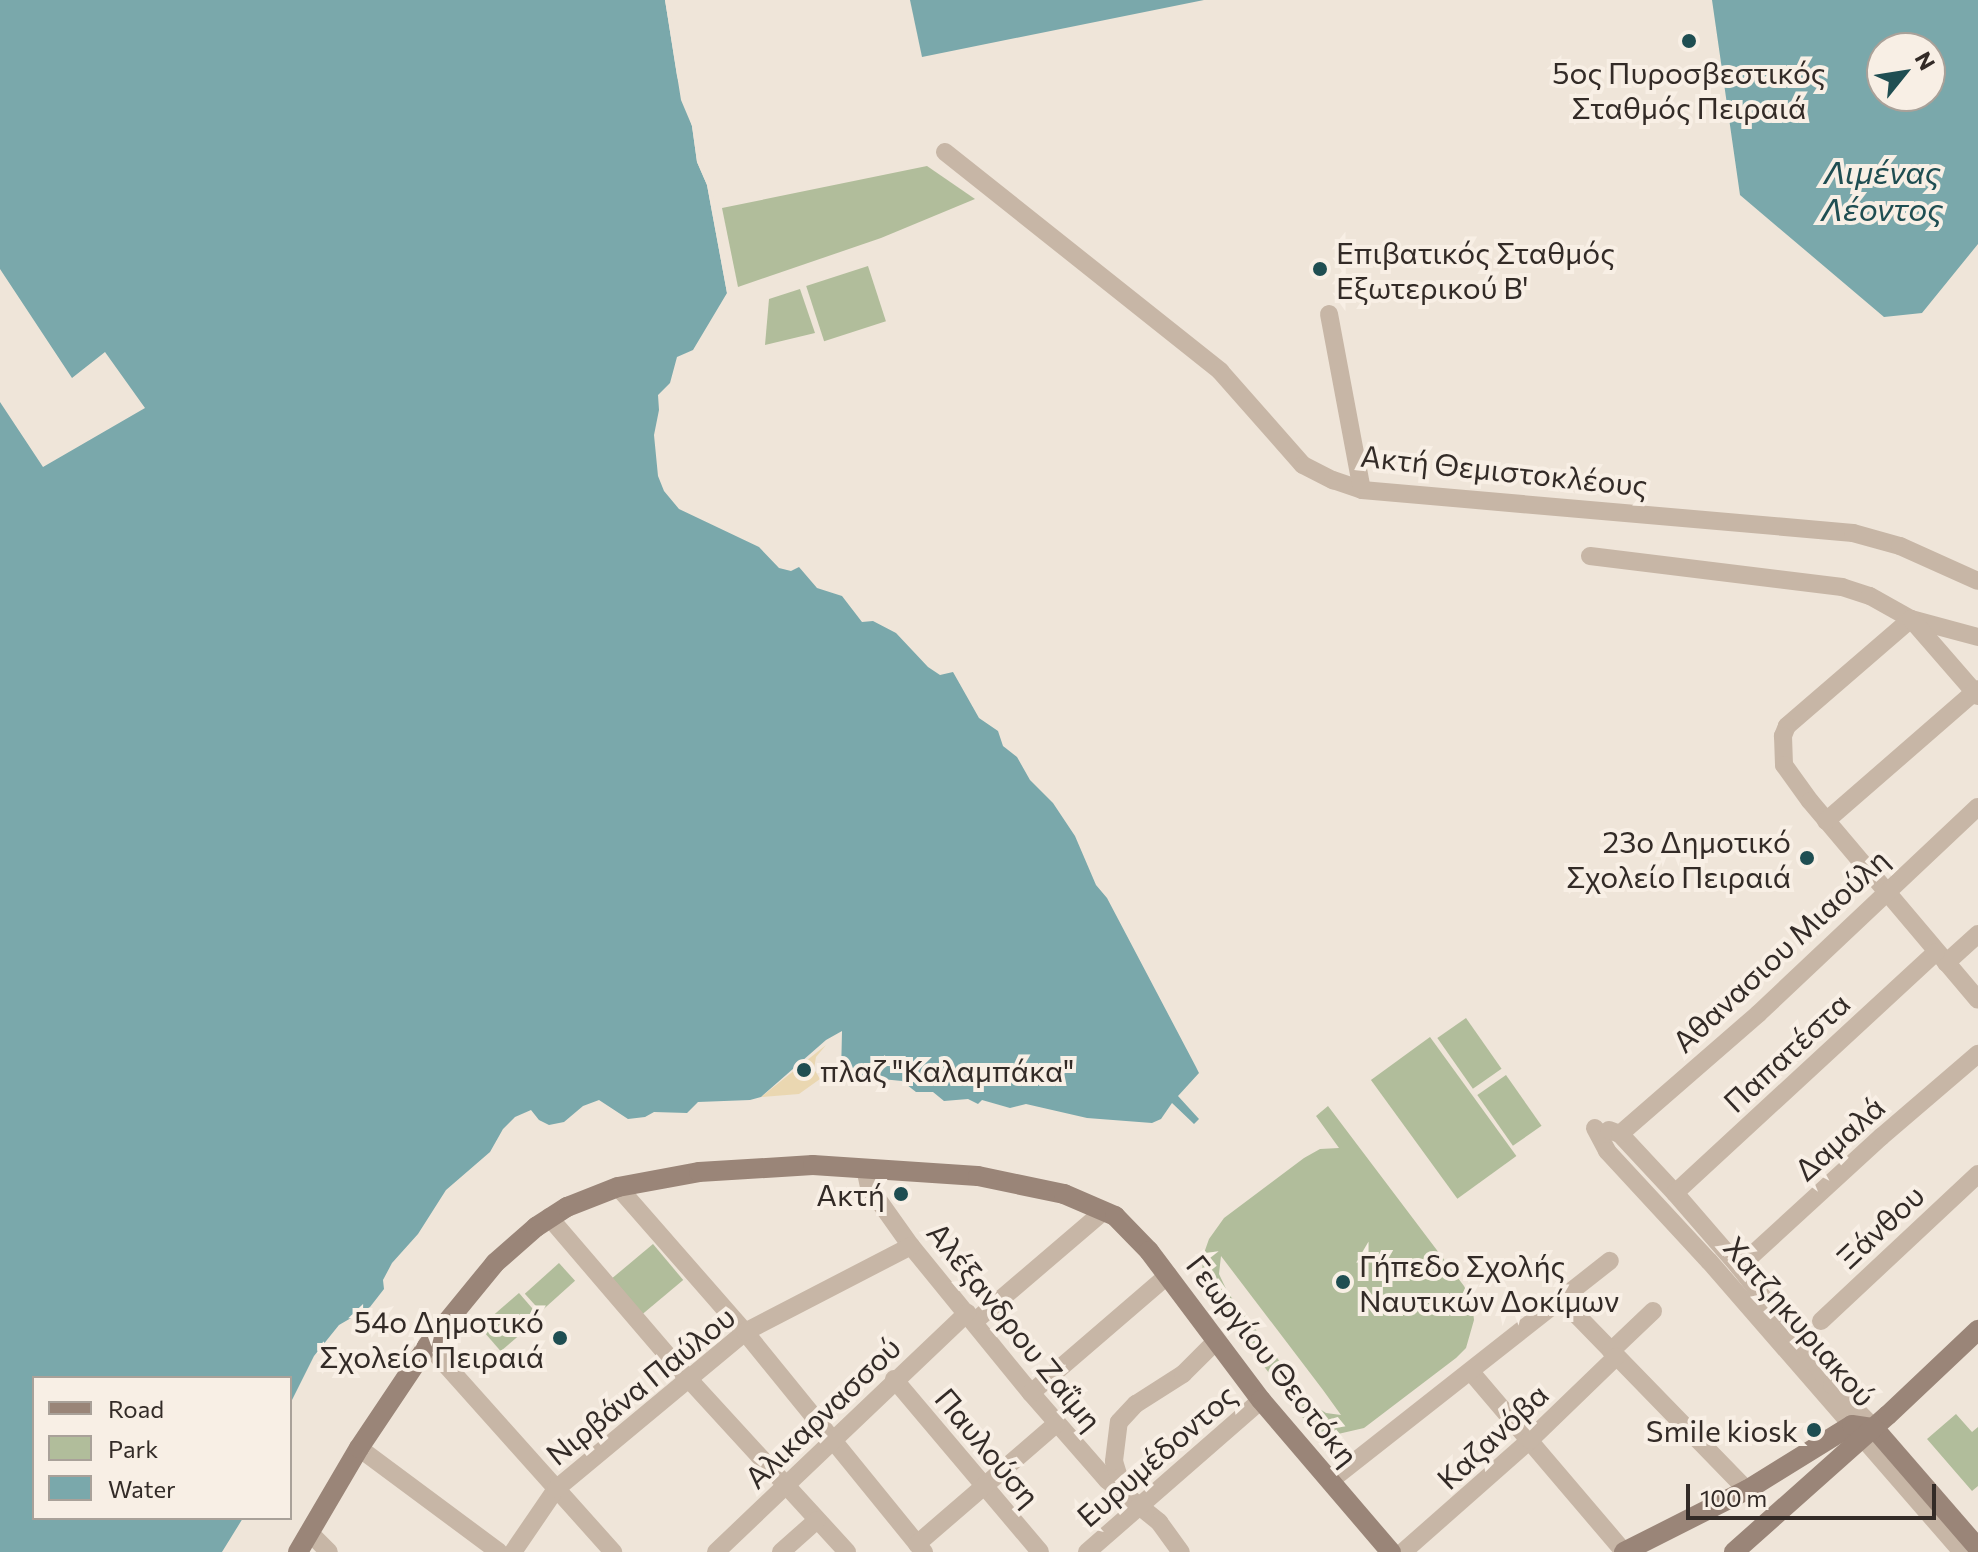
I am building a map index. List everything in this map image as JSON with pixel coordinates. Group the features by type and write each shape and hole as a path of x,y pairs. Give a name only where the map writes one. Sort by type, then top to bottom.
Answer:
{"main road":[{"path":"298,1552 359,1448 428,1345 495,1263 549,1217 618,1187 668,1176 751,1167 865,1168 978,1176 1064,1194 1104,1211"},
{"name":"Γεωργίου Θεοτόκη","path":"1104,1211 1129,1228 1261,1400 1391,1552"},
{"path":"1746,1548 1863,1430 1978,1330"},
{"path":"1624,1552 1863,1430"},
{"name":"Χατζηκυριακού","path":"1863,1430 1978,1548"}],"street":[{"name":"Ακτή Θεμιστοκλέους","path":"945,152 1220,371 1303,465 1362,490 1853,533 1900,546 1978,581"},
{"path":"1329,314 1362,490"},
{"path":"1590,556 1842,587 1870,596 1911,619 1978,637"},
{"path":"1826,821 1977,692 1911,619"},
{"path":"1911,619 1787,726 1783,736 1784,765 1826,821 1978,1000"},
{"name":"Αθανασιου Μιαούλη","path":"1620,1134 1888,895 1896,881 1978,807"},
{"name":"Παπατέστα","path":"1675,1193 1941,958 1978,934"},
{"name":"Δαμαλά","path":"1739,1267 1881,1137 1978,1054"},
{"name":"Χατζηκυριακού","path":"1863,1430 1832,1385 1739,1267 1675,1193 1620,1134 1595,1128 1607,1151 1863,1430 1962,1552"},
{"name":"Αλέξανδρου Ζαΐμη","path":"865,1168 869,1187 911,1246 1056,1424 1134,1500 1181,1552"},
{"name":"Ξάνθου","path":"1821,1321 1978,1174"},
{"path":"618,1187 745,1332 920,1548 984,1485 1056,1424"},
{"name":"Αλικαρνασσού","path":"716,1552 787,1487 894,1379 1104,1211"},
{"path":"549,1217 687,1377 847,1552"},
{"name":"Νιρβάνα Παύλου","path":"513,1552 556,1489 687,1377 745,1332 911,1246"},
{"path":"1330,1481 1563,1301 1610,1261"},
{"path":"1031,1393 1168,1275"},
{"path":"1563,1301 1747,1490"},
{"name":"Καζανόβα","path":"1403,1552 1530,1440 1653,1311"},
{"path":"1134,1500 1114,1461 1119,1422 1127,1412 1183,1374 1216,1341"},
{"path":"428,1345 613,1552"},
{"path":"1471,1372 1624,1552"},
{"name":"Παυλούση","path":"894,1379 1040,1552"},
{"name":"Ευρυμέδοντος","path":"1087,1552 1134,1500 1261,1400"},
{"path":"359,1448 499,1552"},
{"path":"781,1552 817,1520"},
{"path":"309,1532 329,1552"}],"green space":[{"path":"927,166 975,199 881,238 738,287 722,208"},
{"path":"868,266 886,321 824,341 806,286"},
{"path":"800,289 815,333 765,345 769,299"},
{"path":"1466,1018 1502,1069 1473,1089 1437,1038"},
{"path":"1430,1037 1516,1156 1457,1199 1371,1080"},
{"path":"1506,1075 1542,1126 1513,1146 1477,1095"},
{"name":"Γήπεδο Σχολής Ναυτικών Δοκίμων","path":"1328,1106 1464,1286 1472,1302 1474,1320 1466,1348 1456,1358 1364,1428 1338,1434 1322,1432 1302,1417 1208,1292 1202,1274 1203,1256 1209,1239 1224,1218 1304,1158 1320,1149 1339,1148 1316,1116","holes":["1221,1256 1341,1415 1326,1413 1312,1404 1228,1293 1219,1274"]},
{"path":"653,1244 683,1280 643,1314 612,1278"},
{"path":"559,1263 575,1281 541,1312 525,1294"},
{"path":"519,1293 540,1317 501,1351 480,1327"},
{"path":"1956,1414 1972,1432 1978,1427 1978,1486 1972,1491 1927,1439"}],"sand":[{"name":"πλαζ \"Καλαμπάκα\"","path":"826,1045 816,1057 814,1069 820,1079 799,1094 761,1097"}],"water":[{"path":"0,0 665,0 677,76 692,126 697,162 707,185 727,293 693,350 677,357 670,383 658,395 659,410 654,435 658,476 664,491 679,509 759,547 779,568 791,571 799,567 817,588 842,596 862,622 873,621 896,633 928,667 940,675 953,672 979,718 998,731 1003,746 1017,757 1030,780 1053,803 1075,836 1096,885 1107,898 1199,1073 1178,1096 1199,1119 1194,1124 1172,1103 1161,1119 1152,1123 1087,1118 1026,1104 1010,1108 982,1100 978,1104 968,1099 944,1101 933,1092 916,1092 902,1081 841,1075 842,1031 826,1040 761,1097 750,1100 698,1102 687,1113 654,1112 645,1117 628,1119 599,1100 583,1106 564,1122 549,1125 539,1120 531,1110 515,1117 503,1129 490,1152 446,1190 418,1234 392,1263 383,1280 384,1289 370,1307 339,1325 314,1356 292,1400 292,1376 32,1376 32,1520 242,1520 222,1552 0,1552 0,402 43,467 145,408 105,352 72,378 0,269"},
{"path":"910,0 1204,0 922,57"},
{"name":"Λιμένας Λέοντος","path":"1712,0 1978,0 1978,244 1922,313 1884,317 1740,195"}],"pier":[{"path":"665,0 669,0 685,99 696,125 701,161 711,184 731,291 727,293 707,185 697,162 692,126 681,100"}],"place":[{"name":"5ος Πυροσβεστικός Σταθμός Πειραιά","path":"1689,41"},
{"name":"Επιβατικός Σταθμός Εξωτερικού Β'","path":"1320,269"},
{"name":"23ο Δημοτικό Σχολείο Πειραιά","path":"1807,858"},
{"name":"πλαζ \"Καλαμπάκα\"","path":"804,1070"},
{"name":"Ακτή","path":"901,1194"},
{"name":"Γήπεδο Σχολής Ναυτικών Δοκίμων","path":"1343,1282"},
{"name":"54ο Δημοτικό Σχολείο Πειραιά","path":"560,1338"},
{"name":"Smile kiosk","path":"1814,1430"}]}
